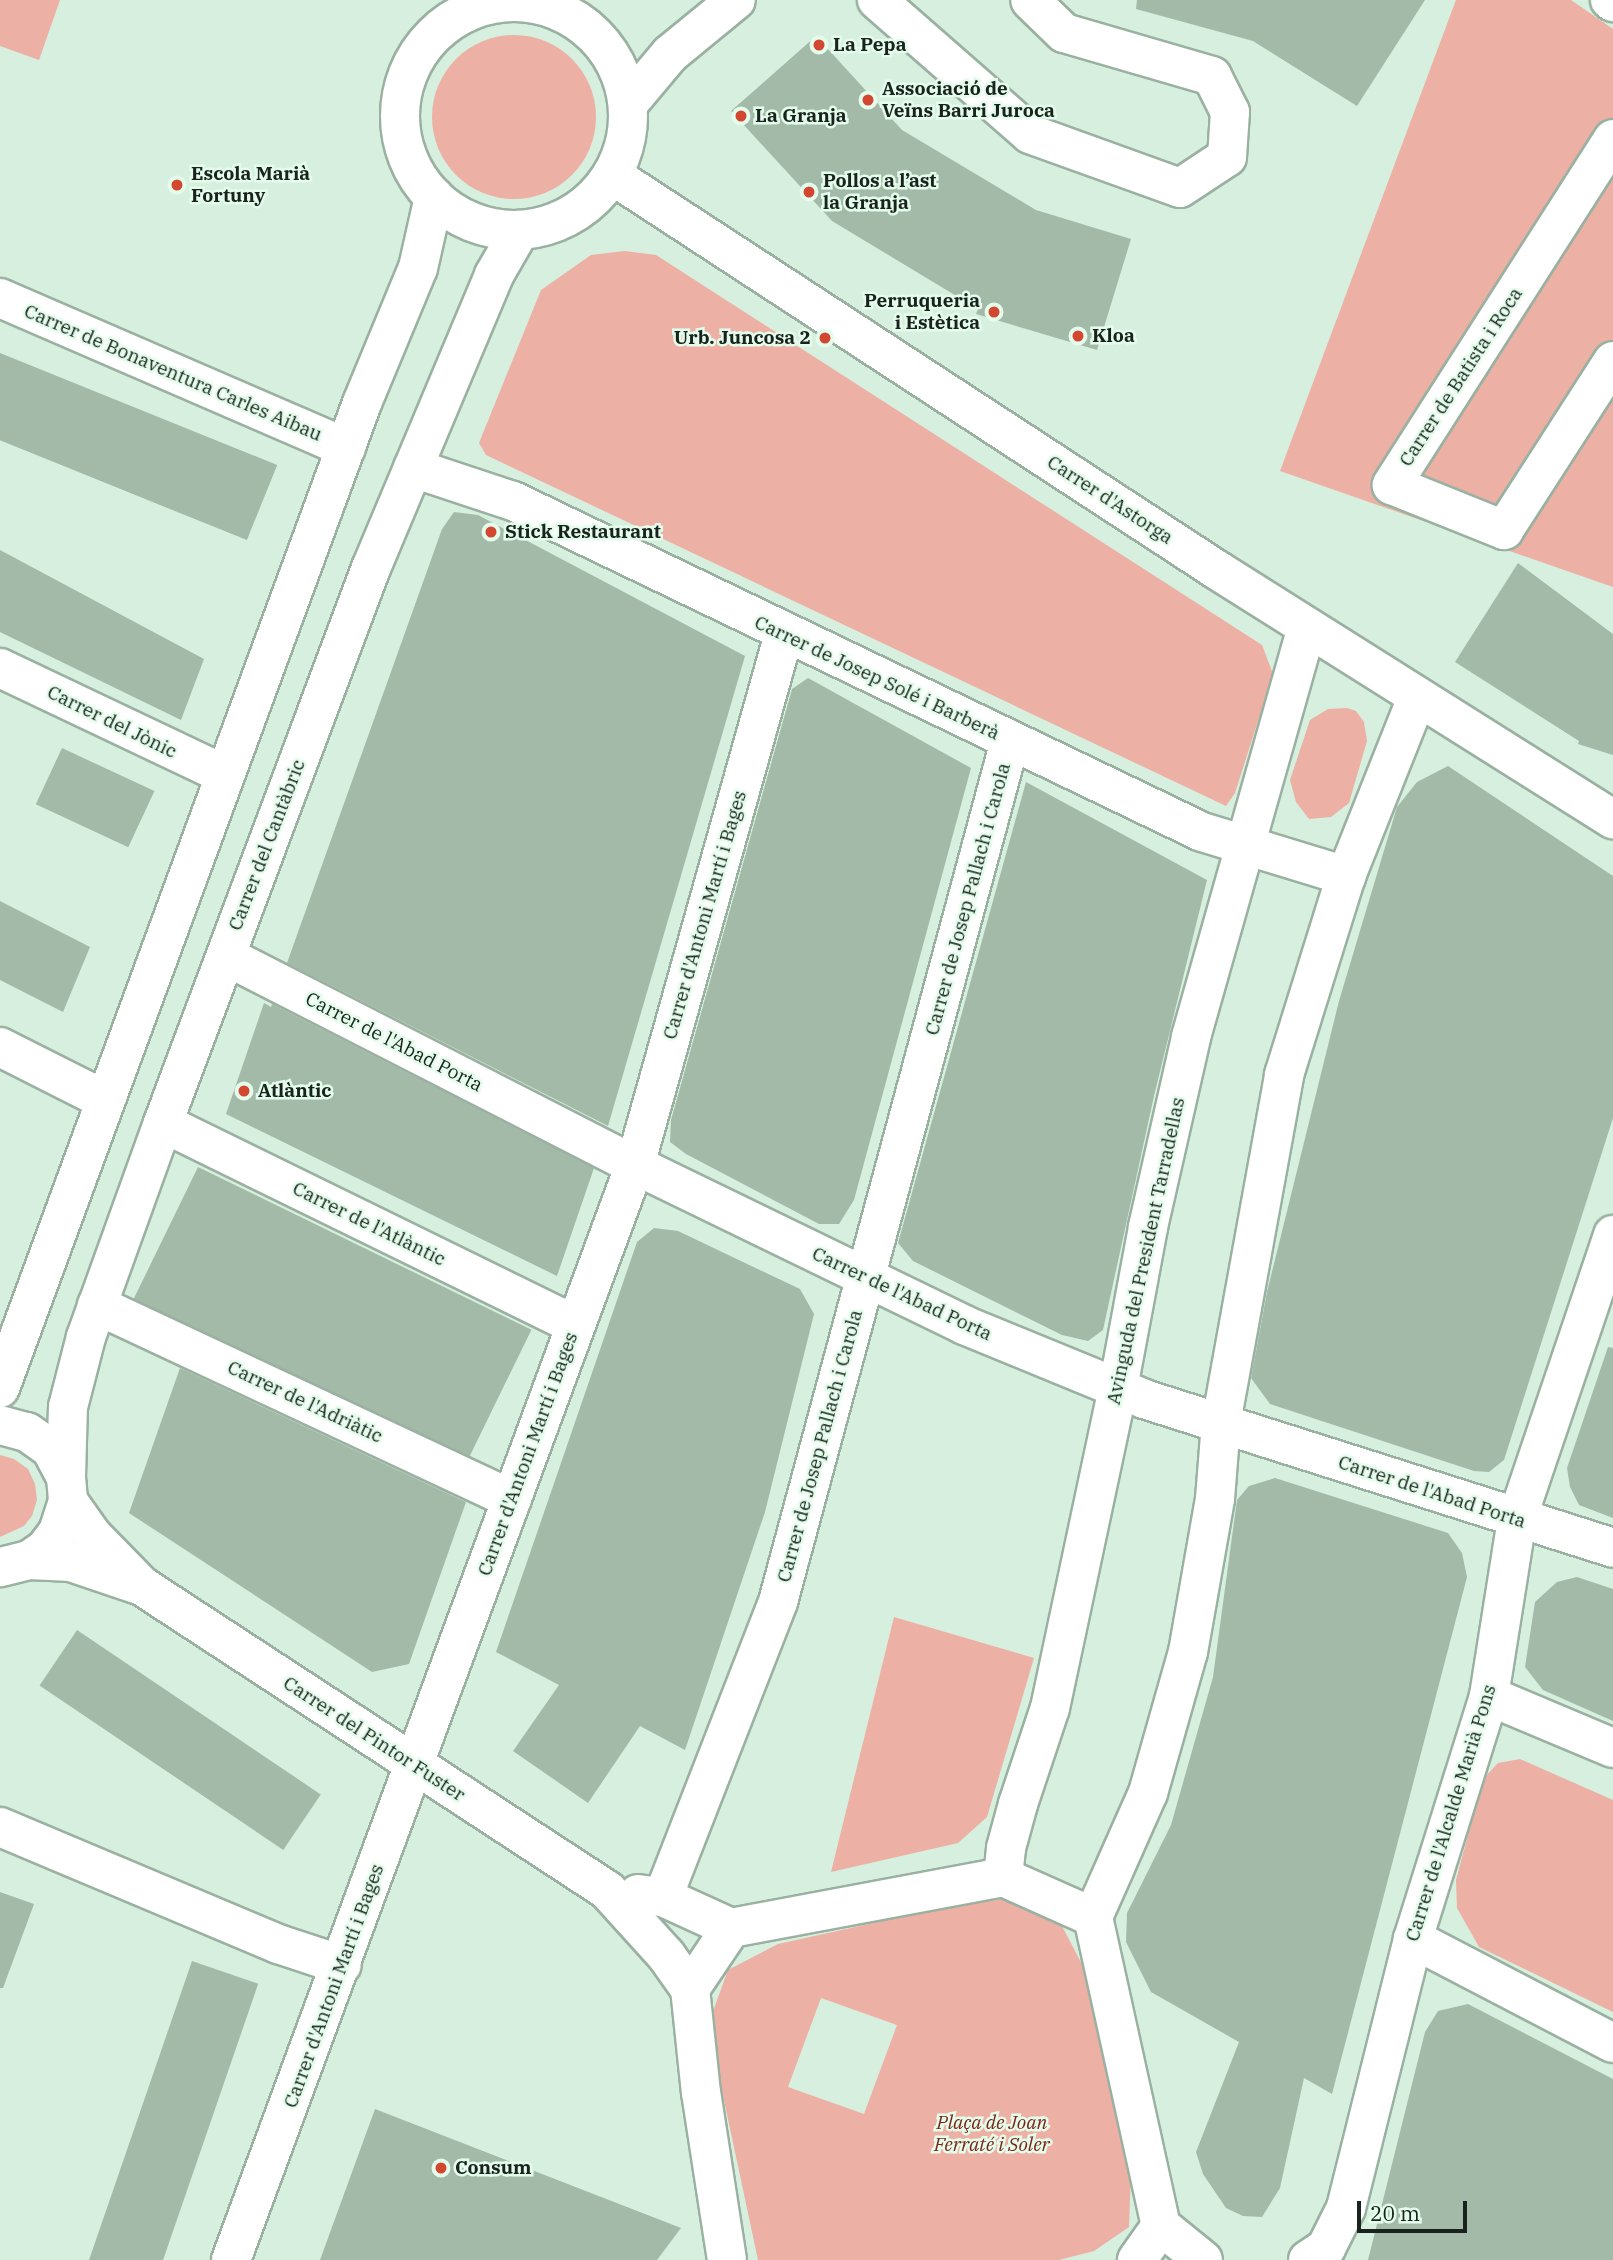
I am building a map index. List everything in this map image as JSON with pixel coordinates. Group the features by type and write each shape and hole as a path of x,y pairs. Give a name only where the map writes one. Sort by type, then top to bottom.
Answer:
{"street":[{"path":"497,0 570,5 574,19 603,44 621,76 628,104 626,139 612,175 597,195 580,209 543,226 520,230 502,229 467,220 434,197 410,163 403,141 400,110 405,86 422,50 449,24 476,8 497,0"},
{"path":"628,104 670,54 736,0"},
{"path":"877,0 1030,134 1180,188 1227,157 1230,112 1212,76 1064,33 1030,0"},
{"name":"Carrer de Batista i Roca","path":"1613,139 1392,485 1504,530 1613,361"},
{"name":"Carrer d'Astorga","path":"612,175 1307,628 1613,818"},
{"path":"0,1388 346,448 418,268 434,197"},
{"name":"Carrer del Cantàbric","path":"15,1564 45,1549 58,1532 67,1489 68,1407 86,1336 97,1305 371,568 494,275 520,230"},
{"name":"Carrer de Bonaventura Carles Aibau","path":"0,298 346,448"},
{"name":"Carrer de Josep Solé i Barberà","path":"413,468 513,501 784,634 1202,832 1346,876"},
{"name":"Avinguda del President Tarradellas","path":"1003,1877 1006,1848 1018,1804 1050,1709 1118,1388 1148,1227 1191,1037 1307,628"},
{"name":"Carrer d'Antoni Martí i Bages","path":"231,2260 415,1767 574,1324 635,1165 784,634"},
{"name":"Carrer del Jònic","path":"0,668 225,775"},
{"path":"1203,2260 1161,2226 1093,1917 1148,1793 1188,1652 1215,1499 1221,1423 1284,1074 1346,876 1417,698"},
{"name":"Carrer de Josep Pallach i Carola","path":"663,1897 778,1602 1010,741"},
{"name":"Carrer de l'Abad Porta","path":"226,956 635,1165 964,1325 1118,1388 1613,1548"},
{"path":"0,1047 105,1100"},
{"name":"Carrer de l'Atlàntic","path":"163,1123 574,1324"},
{"name":"Carrer de l'Alcalde Marià Pons","path":"1308,2260 1326,2248 1346,2208 1413,1939 1489,1696 1517,1519 1613,1235"},
{"name":"Carrer de l'Adriàtic","path":"97,1305 512,1499"},
{"name":"Carrer del Pintor Fuster","path":"0,1425 39,1438 60,1462 67,1489 92,1535 142,1586 415,1767 607,1890 666,1955 690,1989"},
{"name":"Carrer del Pintor Fuster","path":"15,1564 71,1562 142,1586"},
{"path":"1489,1696 1613,1748"},
{"path":"0,1827 278,1944 342,1965"},
{"path":"727,2260 701,2093 690,1989 731,1928 1003,1877 1093,1917"},
{"name":"Carrer del Pintor Fuster","path":"607,1890 663,1897 731,1928"},
{"path":"1413,1939 1613,2043"},
{"path":"1137,2260 1161,2226"}],"green space":[{"path":"0,0 60,0 39,60 0,46"},
{"path":"1456,0 1571,0 1613,29 1613,587 1280,471"},
{"path":"514,35 545,41 572,59 590,86 596,117 590,148 572,175 545,193 514,199 483,193 456,175 438,148 432,117 438,86 456,59 483,41"},
{"path":"625,251 656,255 1262,645 1273,674 1235,793 1226,806 486,455 479,443 541,290 591,255"},
{"path":"1347,708 1356,711 1364,722 1367,741 1349,803 1331,817 1309,819 1296,802 1290,780 1310,720 1328,709"},
{"path":"0,1455 14,1459 28,1469 35,1484 37,1500 32,1516 24,1526 0,1537"},
{"path":"894,1617 1034,1658 987,1817 958,1843 831,1872"},
{"path":"1520,1759 1613,1800 1613,2012 1479,1947 1457,1908 1456,1880 1483,1779 1498,1763"},
{"name":"Plaça de Joan Ferraté i Soler","path":"1013,1898 1062,1926 1085,1970 1131,2172 1129,2227 1094,2251 1059,2260 758,2260 708,2025 728,1970 778,1944 946,1907","holes":["821,1998 897,2025 864,2114 788,2087"]}],"building":[{"path":"1137,0 1425,0 1357,106 1253,41 1136,9"},
{"path":"816,36 902,130 1036,210 1131,239 1097,350 976,314 978,309 832,221 731,111"},
{"path":"0,353 277,465 247,540 0,440"},
{"path":"454,512 478,515 745,656 608,1126 287,963 442,529"},
{"path":"0,550 204,659 181,720 0,632"},
{"path":"1518,563 1613,634 1613,755 1578,744 1579,741 1455,662"},
{"path":"808,678 971,768 854,1200 839,1224 819,1224 686,1154 670,1142 671,1120 792,689"},
{"path":"62,748 154,791 128,847 36,804"},
{"path":"1448,766 1613,876 1613,1118 1504,1460 1489,1472 1474,1471 1270,1404 1251,1378 1267,1292 1339,1001 1397,807 1417,782"},
{"path":"1026,782 1207,880 1154,1096 1103,1330 1088,1341 1062,1335 913,1261 898,1243"},
{"path":"0,901 90,947 63,1012 0,980"},
{"path":"264,1003 271,1007 272,1004 594,1168 557,1276 226,1114"},
{"path":"198,1167 531,1330 467,1462 134,1299"},
{"path":"654,1228 678,1231 800,1289 814,1314 765,1512 685,1750 640,1726 588,1803 513,1751 559,1685 496,1652 637,1242"},
{"path":"1608,1347 1613,1348 1613,1518 1579,1505 1570,1487 1567,1468"},
{"path":"180,1368 466,1502 409,1664 372,1672 129,1513"},
{"path":"1275,1478 1448,1533 1462,1553 1467,1577 1332,2094 1304,2078 1280,2188 1262,2217 1243,2216 1226,2208 1203,2174 1196,2152 1239,2042 1151,1992 1126,1942 1127,1913 1171,1825 1213,1677 1237,1500 1249,1486"},
{"path":"1577,1577 1613,1589 1613,1721 1543,1690 1525,1667 1535,1602 1557,1582"},
{"path":"77,1630 321,1794 283,1850 40,1686"},
{"path":"0,1892 34,1904 3,1988 0,1988"},
{"path":"192,1961 258,1984 163,2260 89,2260"},
{"path":"1468,2004 1613,2079 1613,2260 1368,2260 1425,2032 1438,2011"},
{"name":"Consum","path":"375,2109 681,2228 657,2260 320,2260"}],"place":[{"name":"La Pepa","path":"819,45"},
{"name":"Associació de Veïns Barri Juroca","path":"868,100"},
{"name":"La Granja","path":"741,116"},
{"name":"Escola Marià Fortuny","path":"177,185"},
{"name":"Pollos a l’ast la Granja","path":"809,192"},
{"name":"Perruqueria i Estètica","path":"994,312"},
{"name":"Kloa","path":"1078,336"},
{"name":"Urb. Juncosa 2","path":"825,338"},
{"name":"Stick Restaurant","path":"491,532"},
{"name":"Atlàntic","path":"244,1091"},
{"name":"Consum","path":"441,2168"}]}
